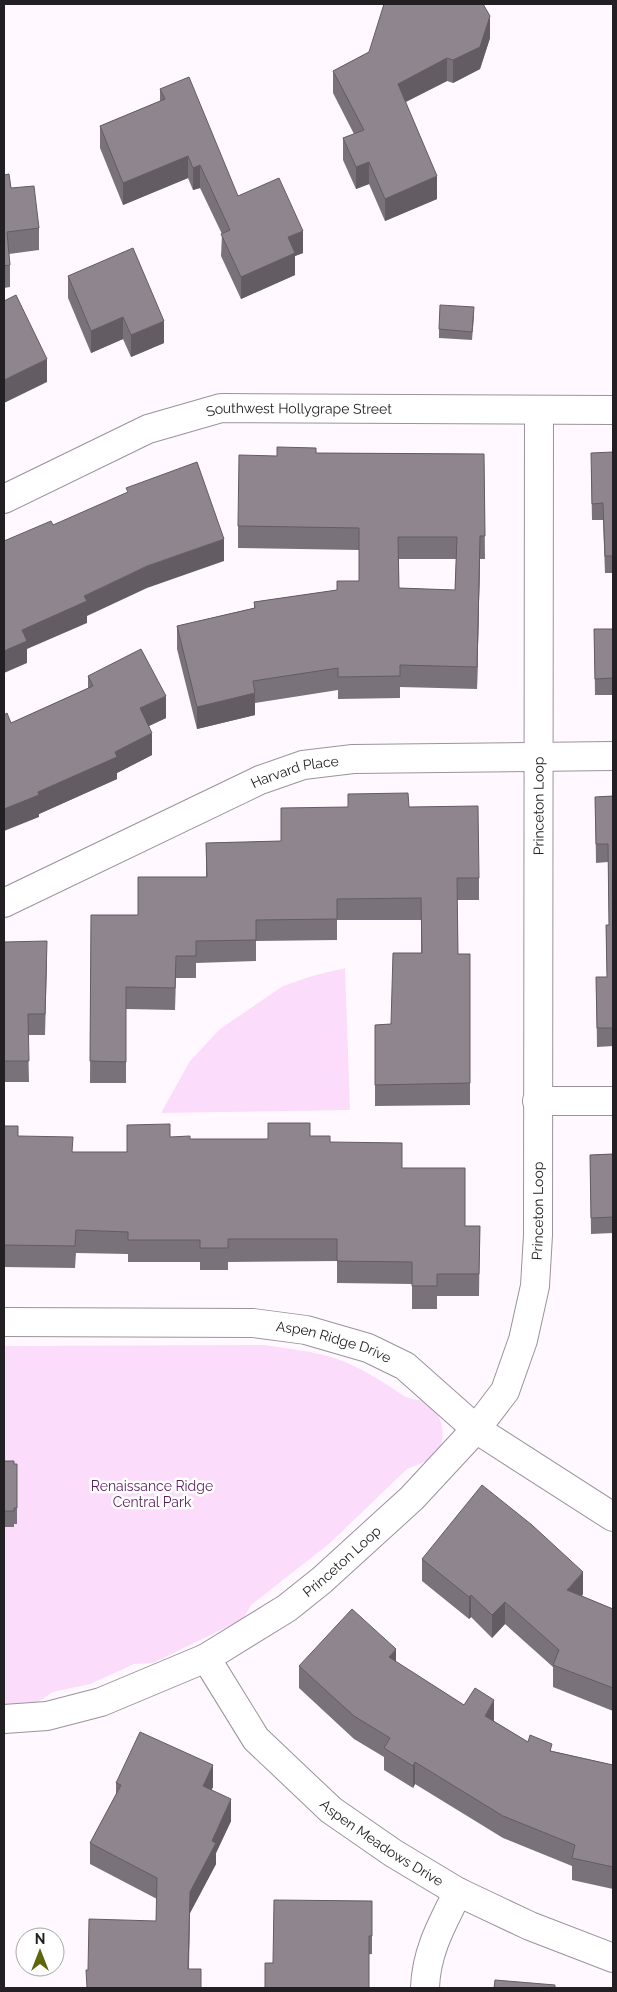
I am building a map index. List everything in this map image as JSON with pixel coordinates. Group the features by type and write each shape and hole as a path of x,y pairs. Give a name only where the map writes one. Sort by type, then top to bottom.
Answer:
{"street":[{"name":"Southwest Hollygrape Street","path":"4,498 148,430 221,408 613,410"},
{"name":"Princeton Loop","path":"4,1719 47,1716 101,1702 206,1658 287,1608 322,1580 412,1498 476,1429 505,1391 523,1340 535,1286 538,1235 539,410"},
{"name":"Harvard Place","path":"4,903 260,780 303,765 388,758 613,756"},
{"path":"537,1101 613,1102"},
{"name":"Aspen Ridge Drive","path":"4,1322 253,1323 306,1330 368,1348 405,1366 476,1429 613,1517"},
{"name":"Aspen Meadows Drive","path":"206,1658 256,1739 331,1810 393,1853 458,1892 530,1926 613,1958"},
{"path":"425,1988 427,1965 433,1943 458,1892"}],"green space":[{"path":"345,968 350,1110 161,1113 190,1061 220,1029 283,986 312,976"},
{"name":"Renaissance Ridge Central Park","path":"266,1345 309,1352 343,1361 379,1379 407,1397 426,1402 432,1406 442,1425 442,1439 437,1452 427,1460 407,1469 330,1543 251,1605 243,1619 153,1663 134,1664 90,1684 53,1692 36,1703 4,1704 4,1346"}],"building":[{"path":"384,4 483,4 490,16 480,47 453,60 447,58 398,84 437,176 385,199 369,162 356,167 343,138 364,130 333,71 369,52"},
{"path":"189,77 238,196 279,178 303,231 288,237 295,253 241,277 221,234 230,230 200,165 193,168 188,156 123,183 100,126 165,99 160,89"},
{"path":"9,174 11,188 34,186 39,228 7,232 10,265 4,266 4,175"},
{"path":"133,248 164,321 131,335 123,317 91,331 68,276"},
{"path":"16,295 47,359 4,380 4,301"},
{"path":"440,305 474,307 472,332 439,329"},
{"path":"277,447 316,448 316,453 484,454 485,536 480,536 477,667 400,665 400,676 338,677 338,668 253,681 255,693 197,707 177,626 255,608 254,602 337,590 337,581 359,581 359,528 238,526 239,455 277,456","holes":["398,537 457,537 455,590 399,588"]},
{"path":"613,452 613,556 605,556 603,503 592,504 591,453"},
{"path":"197,462 224,539 147,566 84,596 87,601 22,630 27,641 4,651 4,541 51,521 53,525 128,492 126,488"},
{"path":"594,629 613,629 613,678 595,679"},
{"path":"141,649 166,696 140,708 152,733 115,752 117,757 38,792 39,795 4,809 4,715 7,713 11,723 93,686 88,676"},
{"path":"408,793 409,807 478,806 479,878 457,878 458,954 470,954 470,1083 375,1085 375,1025 391,1024 393,953 422,953 421,898 337,899 337,919 256,920 256,940 196,941 196,956 176,956 175,988 126,987 126,1062 90,1061 91,915 138,915 138,877 207,877 206,843 281,841 281,808 348,807 348,794"},
{"path":"613,796 613,1028 597,1028 596,977 607,977 606,925 609,925 608,844 596,844 595,797"},
{"path":"47,941 45,1014 28,1014 29,1061 4,1061 4,942"},
{"path":"268,1123 310,1123 310,1136 330,1136 330,1142 402,1143 402,1168 465,1168 465,1226 480,1226 479,1274 437,1274 437,1286 412,1286 412,1262 337,1261 337,1239 228,1239 228,1248 200,1248 200,1240 128,1240 128,1232 76,1230 75,1246 4,1245 4,1126 18,1126 18,1136 73,1137 72,1152 127,1152 127,1125 170,1124 170,1137 190,1136 190,1139 268,1139"},
{"path":"613,1154 613,1217 591,1218 590,1155"},
{"path":"4,1461 14,1461 14,1464 17,1464 17,1508 14,1508 14,1511 4,1511"},
{"path":"482,1485 532,1525 583,1572 567,1590 613,1609 613,1688 553,1665 559,1650 505,1602 492,1615 471,1595 469,1597 422,1559"},
{"path":"352,1609 396,1649 389,1657 464,1705 475,1688 494,1700 485,1716 528,1742 530,1735 552,1744 550,1751 613,1765 613,1867 572,1858 575,1845 503,1816 415,1762 413,1766 384,1748 390,1738 354,1716 299,1666"},
{"path":"140,1732 213,1765 203,1786 231,1799 212,1841 216,1843 190,1892 188,1969 201,1969 201,1988 87,1988 86,1970 88,1970 89,1919 156,1921 157,1878 90,1843 121,1785 116,1783"},
{"path":"274,1900 372,1901 372,1936 369,1936 369,1988 265,1988 265,1963 273,1963"},
{"path":"495,1980 555,1985 555,1988 494,1988"}]}
